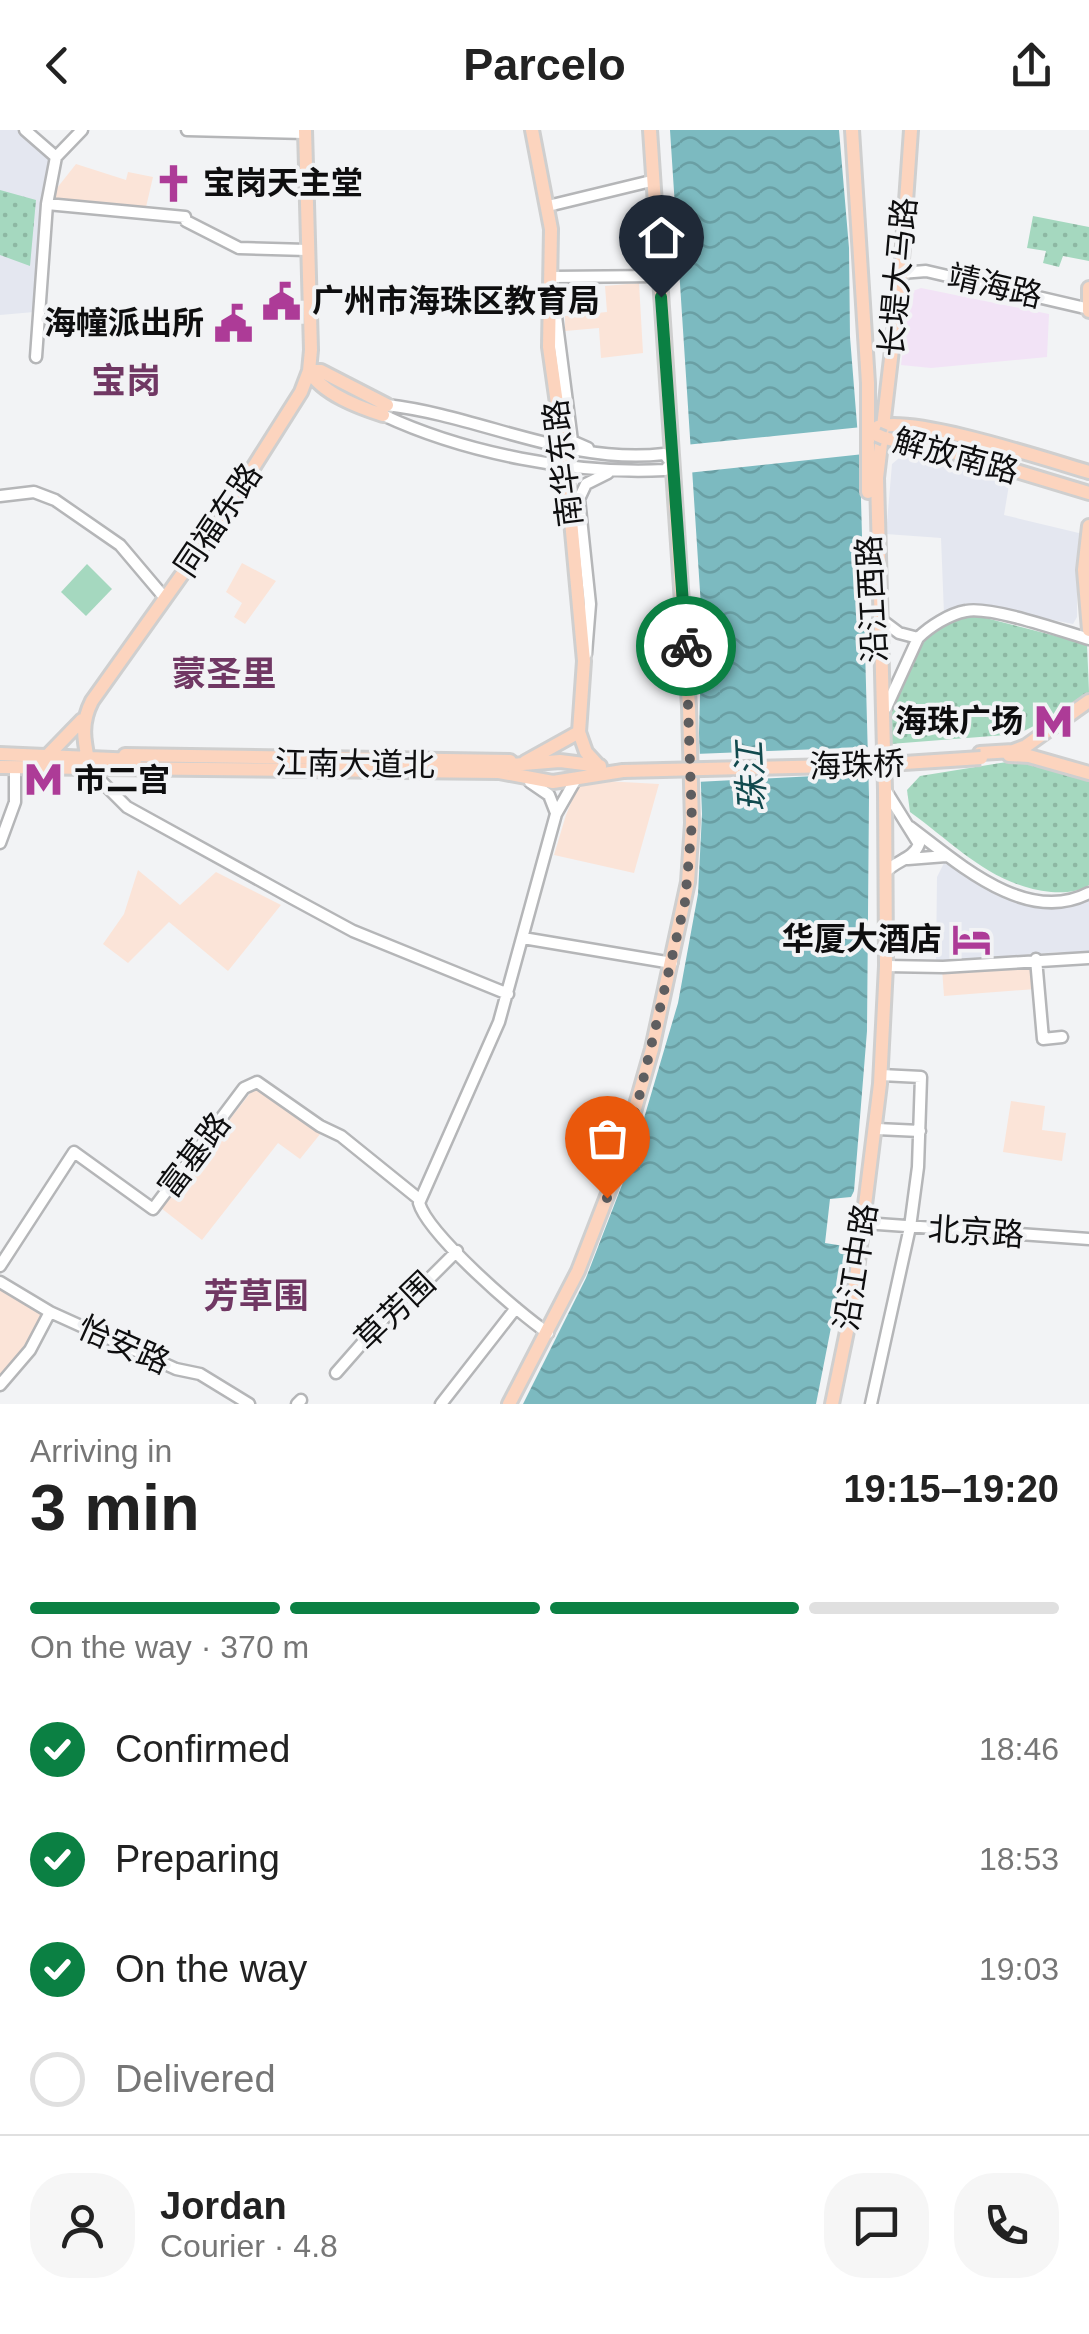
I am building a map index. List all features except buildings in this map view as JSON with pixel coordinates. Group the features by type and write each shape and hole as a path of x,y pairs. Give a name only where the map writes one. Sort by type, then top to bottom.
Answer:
{"main road":[{"name":"南华东路","path":"532,130 548,206 552,283 550,367 569,445 568,498 584,661 579,732"},
{"path":"646,130 646,182 656,277"},
{"path":"505,1404 545,1331 612,1162 668,962 681,879 687,768 646,130"},
{"name":"沿江西路","path":"852,130 868,383 879,432 886,966 874,1129"},
{"name":"长堤大马路","path":"879,432 889,382 901,273 911,130"},
{"name":"同福东路","path":"49,754 84,718 237,495 301,392 312,350 305,132"},
{"path":"552,283 559,374"},
{"path":"1089,288 1089,310"},
{"path":"309,372 315,382 336,387 385,410"},
{"path":"868,383 880,386 889,382"},
{"name":"解放南路","path":"879,432 914,427 1089,471"},
{"name":"沿江西路","path":"874,1129 881,908 879,727 868,515 879,432"},
{"name":"解放南路","path":"879,432 908,445 960,454 1089,493"},
{"path":"877,478 887,456 908,445"},
{"path":"1089,526 1084,570 1089,630"},
{"name":"海珠桥","path":"980,756 1026,746 1088,702"},
{"path":"84,718 89,764"},
{"path":"113,769 135,773 525,767 579,732 586,752 598,766"},
{"path":"0,754 49,754 89,764"},
{"name":"海珠桥","path":"622,769 873,765 1020,755 1089,772"},
{"name":"江南大道北","path":"89,764 113,769 457,773 572,762 622,769"},
{"path":"0,767 89,764"},
{"name":"江南大道北","path":"89,764 525,767 553,782 622,769"},
{"name":"沿江中路","path":"832,1404 854,1302 874,1129"}],"street":[{"path":"25,130 56,156"},
{"path":"36,357 46,204 56,156 82,130"},
{"path":"186,130 305,132"},
{"path":"548,206 646,182"},
{"path":"46,204 185,216 186,221 239,248 308,252"},
{"name":"靖海路","path":"901,273 926,270 1078,304 1089,310"},
{"path":"552,283 656,277"},
{"path":"385,410 419,410 612,456 667,462"},
{"path":"385,410 431,434 566,467 614,471"},
{"path":"908,445 914,427"},
{"path":"584,661 590,614 579,498 582,489 614,471 667,462"},
{"path":"0,496 34,492 56,500 120,545 164,597"},
{"path":"568,498 582,525"},
{"path":"883,713 918,638 967,610 1089,639"},
{"path":"879,618 895,631 918,638"},
{"path":"89,764 126,807 147,819 353,930 508,994"},
{"path":"525,767 545,790 556,814"},
{"path":"4,846 15,802 15,768"},
{"path":"113,769 113,792"},
{"path":"420,1204 508,994 556,814 576,779"},
{"path":"885,872 916,852 919,844 886,790"},
{"path":"910,827 946,856 1007,892 1027,899 1073,899 1089,893"},
{"path":"905,859 946,856"},
{"path":"523,938 668,962"},
{"path":"886,966 943,967 1089,958"},
{"path":"1036,959 1043,1039 1062,1038"},
{"path":"871,1404 910,1228 922,1077 881,1074"},
{"name":"富基路","path":"0,1266 74,1152 154,1208 244,1088 257,1082 340,1136 420,1204"},
{"path":"874,1129 920,1131"},
{"name":"草芳围","path":"420,1204 457,1252 545,1331"},
{"name":"北京路","path":"864,1223 1089,1239"},
{"name":"草芳围","path":"336,1373 401,1299 424,1284 457,1252"},
{"name":"怡安路","path":"0,1282 50,1312 176,1369 200,1374 250,1404"},
{"path":"441,1404 516,1308"},
{"path":"0,1384 30,1350 50,1312"}],"shaded area":[{"path":"0,130 17,130 50,159 40,209 34,312 0,315"},
{"path":"76,164 126,180 128,172 153,177 146,207 54,200 57,188"},
{"path":"639,283 643,353 601,358 599,328 565,331 565,316 607,312 605,286"},
{"path":"921,288 1049,314 1047,357 931,368 901,365 910,292"},
{"path":"905,453 930,455 1010,479 1004,515 1083,534 1077,617 1073,624 973,604 944,614 941,538 886,534 892,464"},
{"path":"242,563 276,581 245,624 234,617 242,603 226,592"},
{"path":"586,780 659,784 634,873 554,855 577,788"},
{"name":"华厦大酒店","path":"944,863 1011,899 1041,903 1089,896 1089,953 1058,952 936,963 937,877"},
{"path":"138,870 180,905 216,872 281,905 228,971 169,922 128,963 103,944 124,914"},
{"path":"1034,961 1036,989 944,996 942,968"},
{"path":"258,1083 321,1133 300,1159 278,1143 202,1240 161,1208"},
{"path":"1011,1101 1045,1106 1042,1130 1066,1133 1062,1161 1003,1152"},
{"path":"0,1287 44,1316 28,1348 0,1381"}],"green space":[{"path":"0,190 36,200 30,266 0,255"},
{"path":"1033,216 1089,227 1089,261 1063,256 1059,267 1043,263 1046,251 1027,248"},
{"path":"87,564 112,589 86,616 61,592"},
{"name":"海珠广场","path":"974,615 1087,644 1089,692 1083,701 1018,734 890,744 893,701 922,640 961,617"},
{"name":"海珠广场","path":"1025,759 1089,779 1089,885 1085,887 1051,892 1011,882 976,862 910,812 907,790 920,776"}],"water":[{"name":"珠江","path":"670,130 839,130 860,462 869,796 867,1031 854,1191 851,1197 830,1199 825,1243 844,1246 846,1251 816,1404 523,1404 586,1278 632,1159 678,1003 698,894 702,622"}],"pier":[{"path":"862,427 864,454 687,473 685,445"},
{"path":"872,747 873,773 696,782 695,754"}],"way so far":[{"path":"607,1198 637,1106 685,902 692,823 686,646"}],"place":[{"name":"宝岗天主堂","path":"173,183"},
{"name":"广州市海珠区教育局","path":"282,301"},
{"name":"海幢派出所","path":"234,323"},
{"name":"海珠广场","path":"1053,721"},
{"name":"市二宫","path":"44,780"},
{"name":"华厦大酒店","path":"972,939"}],"district":[{"name":"宝岗","path":"126,381"},
{"name":"蒙圣里","path":"224,674"},
{"name":"芳草围","path":"256,1296"}],"route":[{"path":"661,297 686,646"}]}
